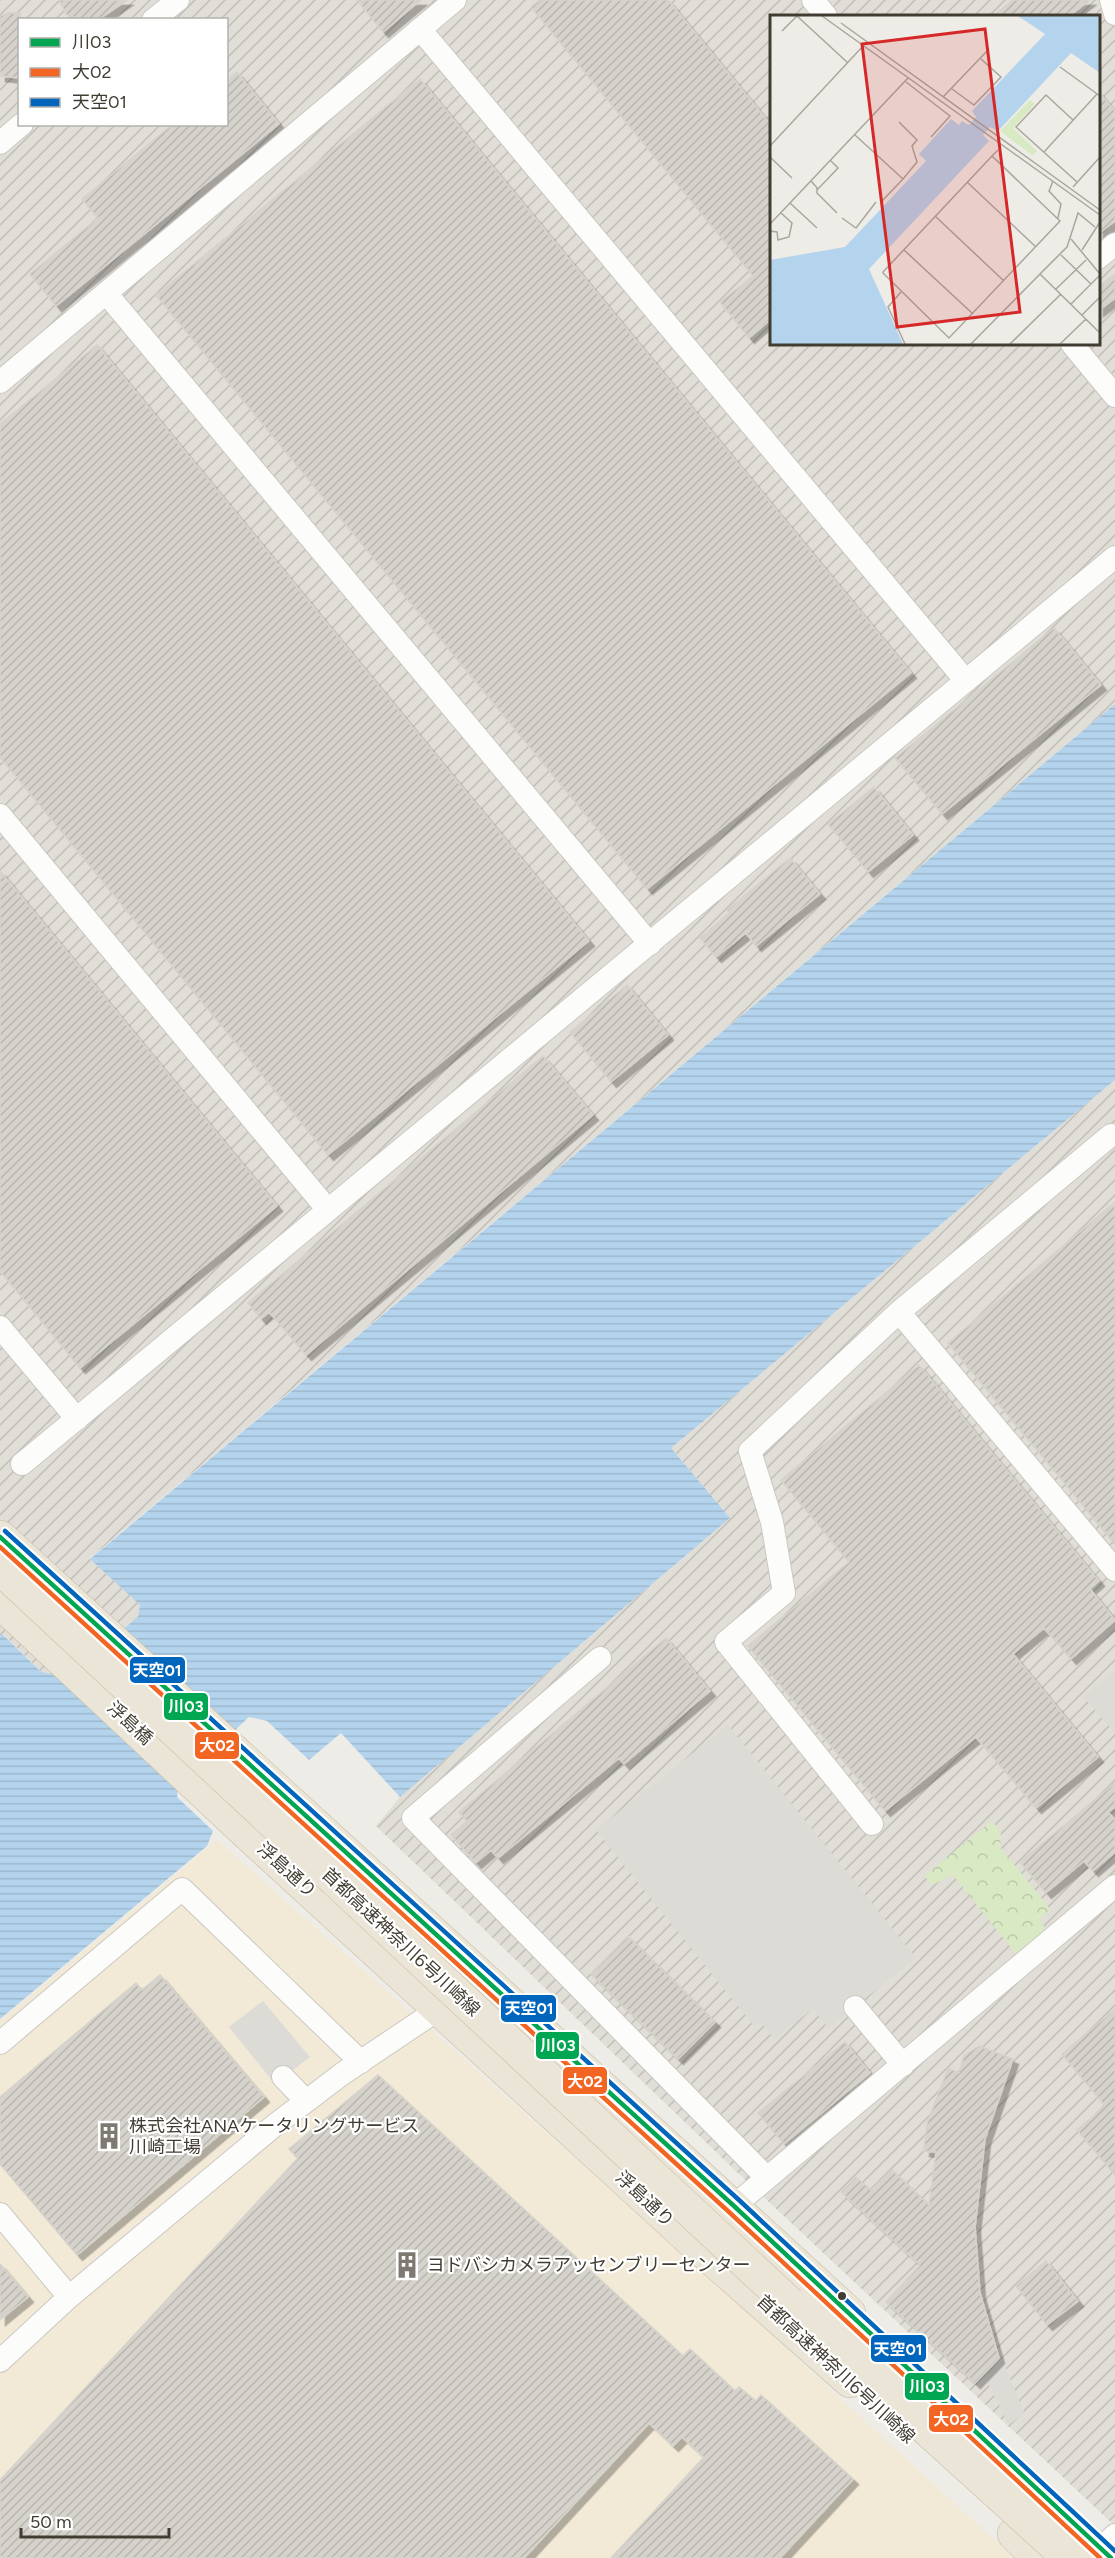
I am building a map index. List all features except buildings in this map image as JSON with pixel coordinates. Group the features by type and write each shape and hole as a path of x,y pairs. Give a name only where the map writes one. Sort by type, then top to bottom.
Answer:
{"highway":[{"path":"0,1537 289,1803 734,2206 1104,2551"},
{"name":"首都高速神奈川6号川崎線","path":"0,1568 846,2356 1069,2558"},
{"name":"首都高速神奈川6号川崎線","path":"4,1601 1042,2558"},
{"name":"浮島橋","path":"4,1601 249,1835"},
{"name":"浮島通り","path":"249,1835 692,2241 1018,2529 1042,2558"},
{"path":"504,2037 864,2340 1104,2551"}],"lane":[{"path":"156,18 178,0"},
{"path":"0,382 455,0"},
{"path":"813,0 825,15"},
{"path":"1110,0 1115,14"},
{"path":"420,29 966,681"},
{"path":"0,142 20,126"},
{"path":"1100,256 1115,244"},
{"path":"106,293 650,944"},
{"path":"1073,345 1115,396"},
{"path":"22,1464 1115,557"},
{"path":"0,815 328,1210"},
{"path":"872,1824 726,1642 784,1593 772,1522 750,1451 898,1312 1111,1135"},
{"path":"898,1312 1115,1570"},
{"path":"0,1327 76,1419"},
{"path":"600,1658 413,1818 767,2178"},
{"path":"692,2241 1115,1886"},
{"path":"0,2043 182,1889 361,2062"},
{"path":"0,2361 69,2297 306,2101 439,2009 474,1970"},
{"path":"855,2007 903,2065"},
{"path":"283,2077 306,2101"},
{"path":"0,2214 69,2297"}],"shaded area":[{"path":"0,0 1115,0 1115,704 90,1558 140,1605 138,1617 63,1678 40,1671 3,1634 0,1636"},
{"path":"1115,1080 1115,2526 739,2174 376,1826 400,1797 730,1518 671,1448"},
{"path":"1115,1670 1115,1733 1084,1697"},
{"path":"728,1725 916,1958 828,2028 813,2009 774,2039 760,2021 754,2026 596,1830"},
{"path":"217,1840 695,2265 1014,2558 0,2558 0,2021"},
{"path":"263,2001 310,2057 275,2084 229,2027"},
{"path":"1002,2358 1024,2413 1009,2425 985,2377"}],"green space":[{"path":"992,1821 1001,1832 1000,1847 1051,1910 1039,1919 1046,1929 1016,1954 953,1875 932,1885 924,1876"}],"water":[{"path":"1115,704 1115,1080 671,1448 730,1518 400,1797 341,1733 309,1760 267,1721 249,1717 179,1783 177,1797 213,1831 207,1846 0,2019 0,1636 2,1634 40,1671 63,1678 138,1617 140,1605 90,1559"}],"transit line":[{"name":"天空01","path":"5,1531 739,2200 1115,2551"},
{"name":"川03","path":"0,1537 734,2206 1111,2558"},
{"name":"大02","path":"0,1547 729,2212 1100,2558"}],"place":[{"name":"株式会社ANAケータリングサービス 川崎工場","path":"109,2136"},
{"name":"ヨドバシカメラアッセンブリーセンター","path":"407,2265"}]}
